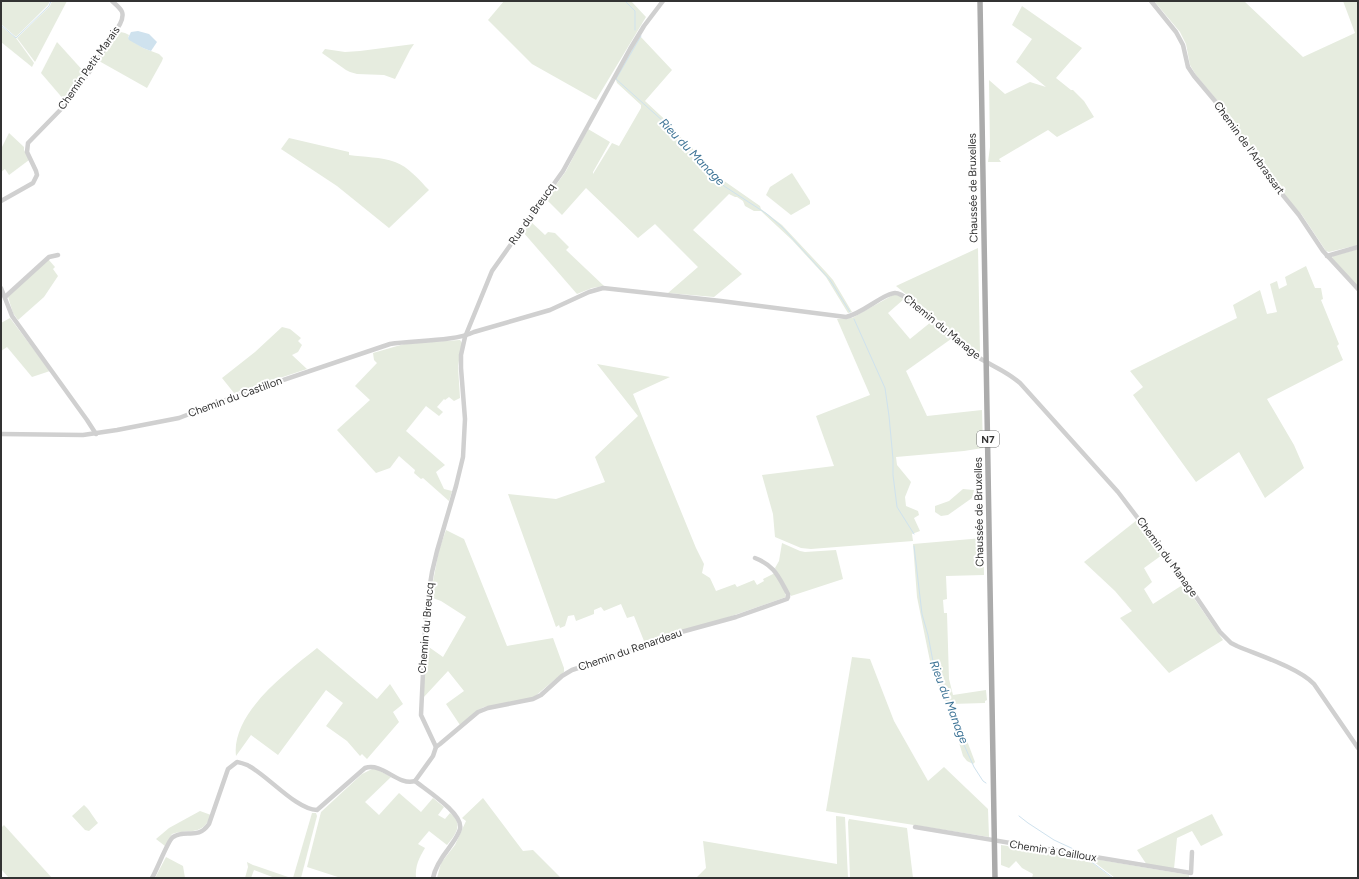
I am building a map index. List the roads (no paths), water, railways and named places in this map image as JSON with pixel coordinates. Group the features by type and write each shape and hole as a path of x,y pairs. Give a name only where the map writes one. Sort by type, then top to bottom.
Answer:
{"main road":[{"name":"Chaussée de Bruxelles","path":"980,1 995,878"}],"street":[{"name":"Chemin Petit Marais","path":"1,201 33,183 35,180 36,172 26,152 28,143 67,103 120,24 123,14 119,7 112,1"},
{"name":"Rue du Breucq","path":"464,446 465,419 461,355 465,336 492,271 563,171 602,97 633,43 663,1"},
{"name":"Chemin de l'Arbrassart","path":"1151,1 1176,32 1183,45 1188,67 1194,76 1215,101 1268,177 1299,215 1327,256 1358,290"},
{"path":"1327,256 1358,247"},
{"path":"5,297 49,257 58,255"},
{"path":"1,288 12,316 96,434"},
{"name":"Chemin du Manage","path":"465,336 550,310 598,289 610,288 846,317 858,313 888,294 896,293 907,298 957,341 986,362 1006,371 1020,383 1118,492 1184,579 1220,632 1237,646 1298,672 1309,679 1358,748"},
{"name":"Chemin du Castillon","path":"1,434 84,436 96,434 190,414 236,396 390,344 465,336"},
{"name":"Chemin du Breucq","path":"436,747 421,715 426,609 432,572 460,471 464,446"},
{"name":"Chemin du Renardeau","path":"436,747 478,712 488,708 533,699 541,695 562,676 572,670 626,652 663,637 725,620 787,599 788,594 774,569 765,562 755,558"},
{"path":"415,781 430,760 436,747"},
{"path":"152,878 172,837 179,834 193,834 201,832 209,824 228,769 237,762 249,765 299,803 308,809 314,810 318,810 365,768 376,767 402,780 411,782 415,781 448,808 460,821 458,835 442,857 433,878"},
{"name":"Chemin à Cailloux","path":"914,828 1191,873 1192,852"}],"water":[{"path":"138,31 149,34 157,42 151,51 129,40 128,38 131,32"}],"waterway":[{"name":"Rieu du Manage","path":"1,25 16,38 49,6 51,1"},
{"name":"Rieu du Manage","path":"625,1 635,11 635,30"},
{"name":"Rieu du Manage","path":"641,36 616,79 664,122 674,135 724,186 767,214 782,227 830,280 850,312"},
{"name":"Rieu du Manage","path":"854,319 885,388 897,507 914,534"},
{"name":"Rieu du Manage","path":"914,546 922,614 928,635 935,672 941,689 954,715 960,736 974,767 986,783"},
{"name":"Rieu du Manage","path":"1019,816 1054,840 1082,853"},
{"name":"Rieu du Manage","path":"1089,860 1113,878"}]}
